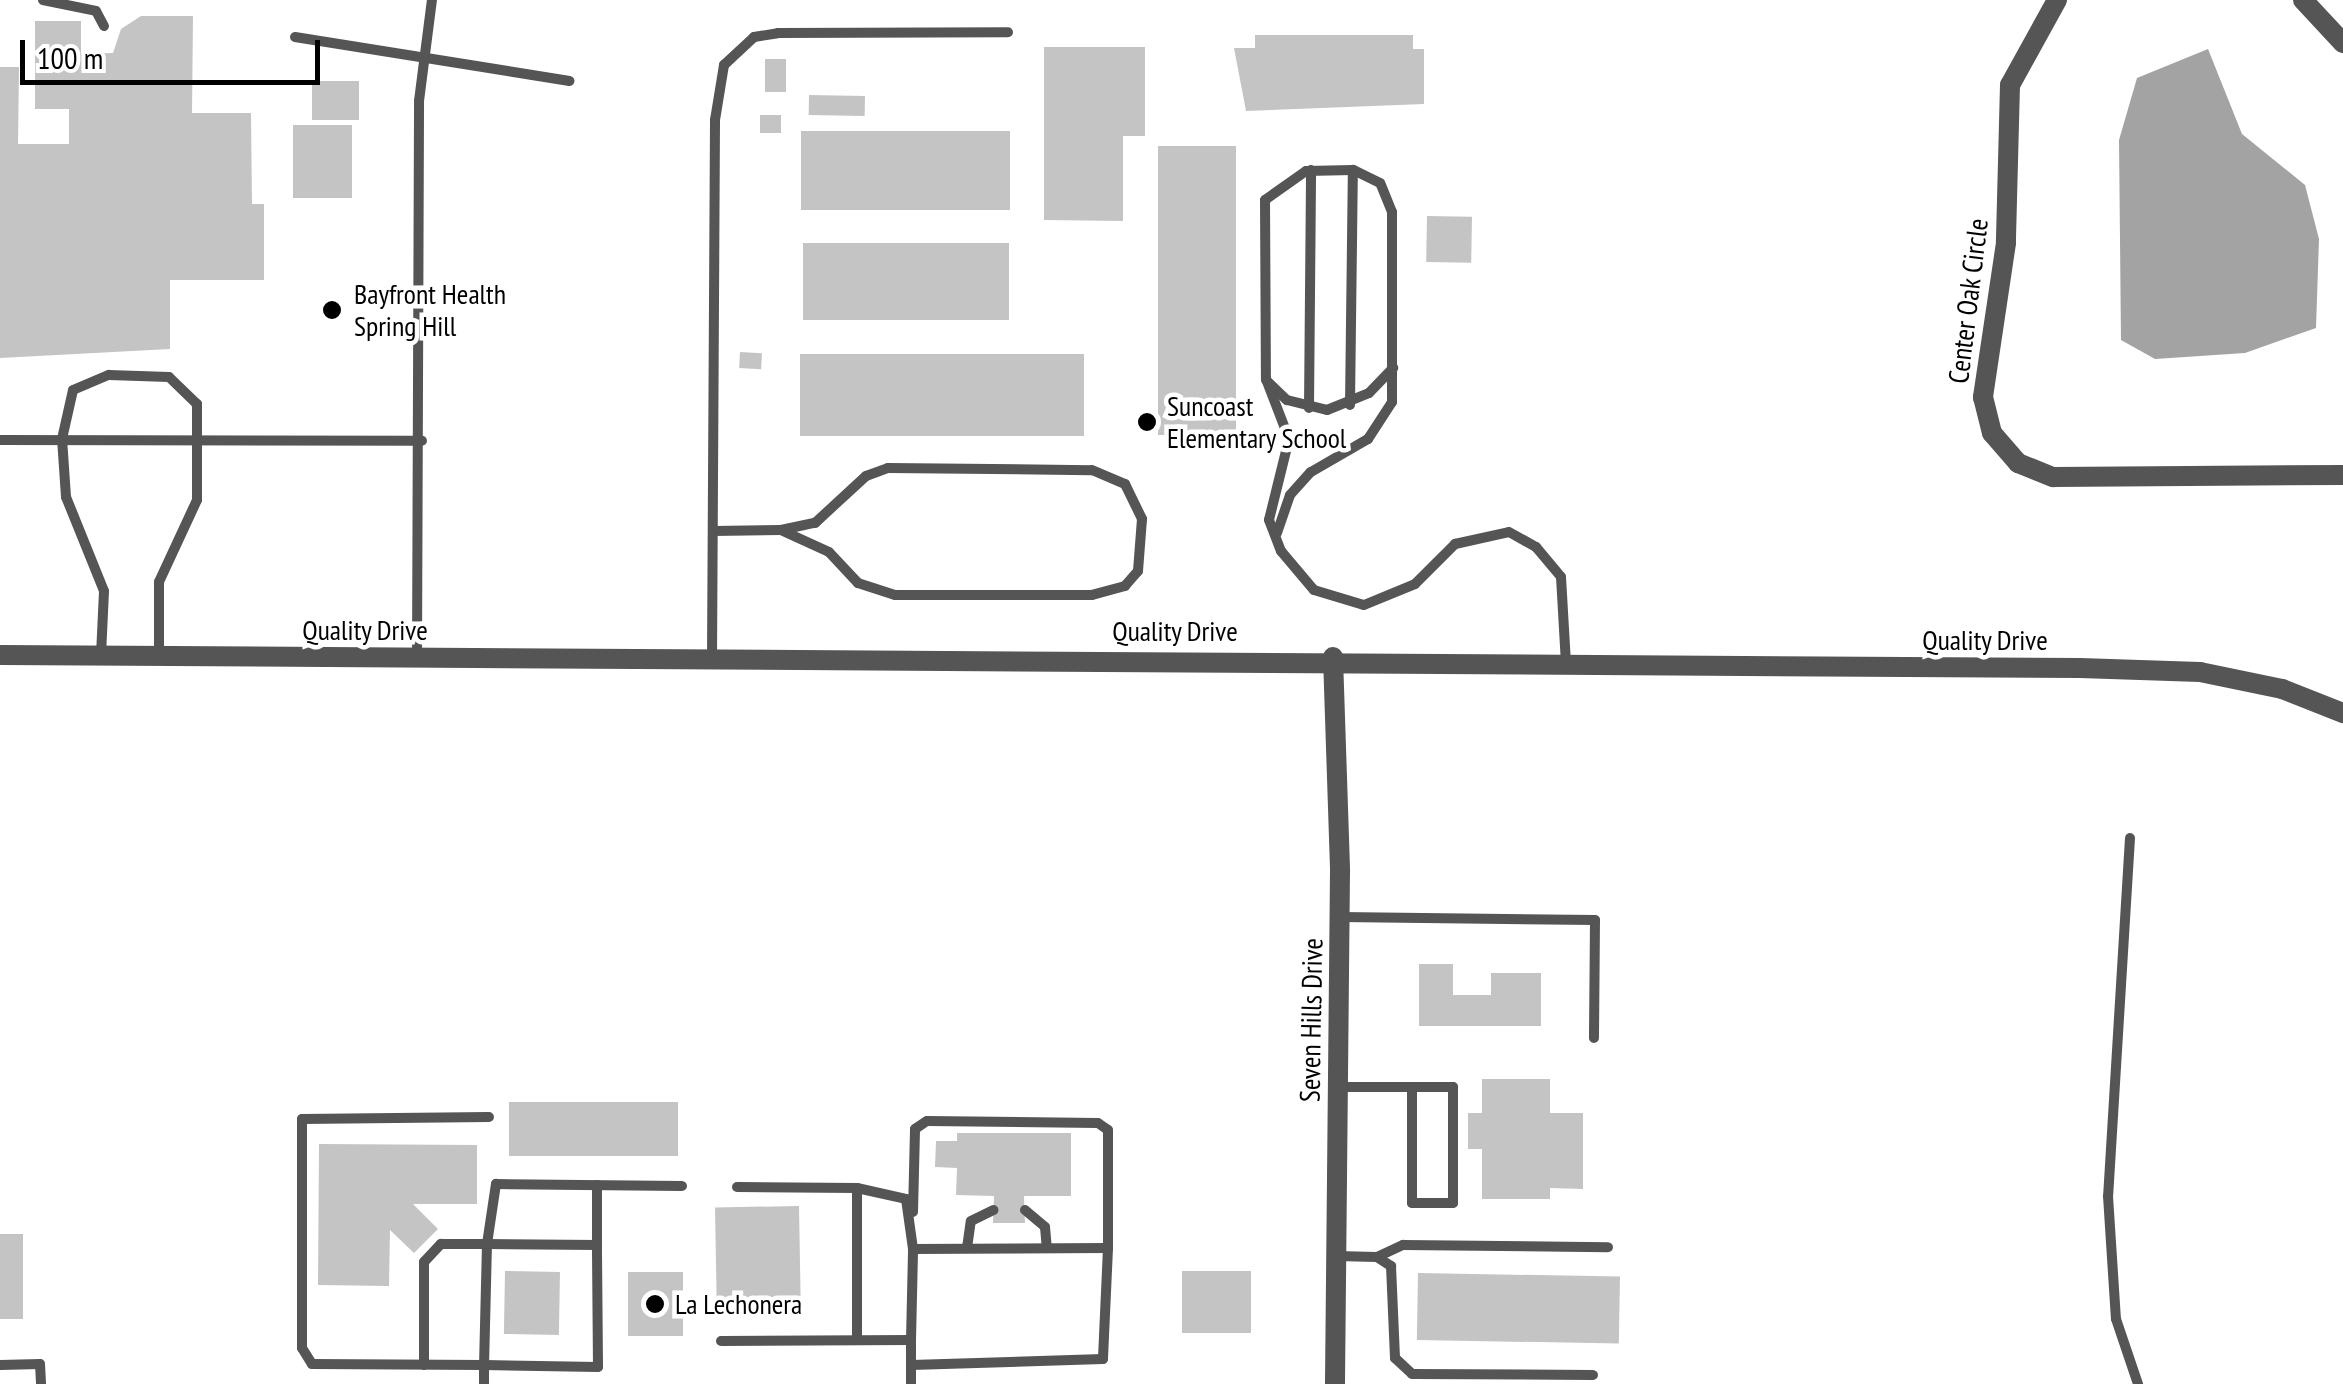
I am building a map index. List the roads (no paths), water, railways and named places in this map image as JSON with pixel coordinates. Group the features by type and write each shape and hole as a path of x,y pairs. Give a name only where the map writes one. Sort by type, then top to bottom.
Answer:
{"street":[{"name":"Center Oak Circle","path":"2057,0 2010,85 2006,243 1983,397 1992,434 2018,463 2053,477 2343,475"},
{"path":"2303,0 2343,44"},
{"name":"Quality Drive","path":"0,655 1333,658 2200,672 2282,688 2343,713"},
{"name":"Seven Hills Drive","path":"1333,658 1340,917 1335,1384"}],"lane":[{"path":"43,0 96,11 104,26"},
{"path":"417,658 423,61 432,0"},
{"path":"712,659 715,120 724,65 754,38 778,32 1008,32"},
{"path":"295,38 569,81"},
{"path":"1308,408 1311,170"},
{"path":"1276,534 1290,495 1310,472 1354,451 1382,422 1392,402 1392,212 1380,183 1353,170 1311,170 1265,200 1266,379 1288,439 1287,469 1270,507 1276,534 1314,590 1364,605 1416,584 1455,544 1509,532 1536,548 1561,577 1566,663"},
{"path":"1350,405 1353,170"},
{"path":"1266,379 1308,408 1350,405 1394,368"},
{"path":"101,656 104,591 66,497 62,439 72,390 84,380 157,376 191,391 198,442 197,500 155,602 159,656"},
{"path":"0,440 422,441"},
{"path":"712,531 781,530 815,523 866,476 888,468 1092,470 1126,484 1144,544 1138,571 1111,592 895,595 858,583 829,552 781,530"},
{"path":"2130,838 2108,1196 2116,1319 2138,1384"},
{"path":"1340,917 1595,920 1594,1038"},
{"path":"1338,1088 1412,1088 1452,1088 1454,1203 1412,1203 1412,1088"},
{"path":"489,1116 302,1118 302,1348 312,1364 598,1368 597,1186"},
{"path":"911,1384 916,1128 927,1121 1098,1122 1108,1130 1108,1248 1102,1359 912,1366"},
{"path":"484,1384 487,1244 496,1184 682,1186"},
{"path":"737,1187 858,1188 898,1194 913,1212"},
{"path":"856,1340 858,1188"},
{"path":"967,1248 972,1221 994,1210"},
{"path":"1025,1210 1045,1226 1047,1248"},
{"path":"424,1365 424,1262 441,1244 598,1245"},
{"path":"1336,1256 1377,1257 1403,1245 1608,1247"},
{"path":"913,1249 1108,1248"},
{"path":"1377,1257 1394,1276 1395,1358 1412,1374 1592,1375"},
{"path":"721,1341 912,1340"},
{"path":"0,1365 40,1364 40,1384"}],"place":[{"name":"Bayfront Health Spring Hill","path":"332,310"},
{"name":"Suncoast Elementary School","path":"1147,422"},
{"name":"La Lechonera","path":"655,1304"}]}
